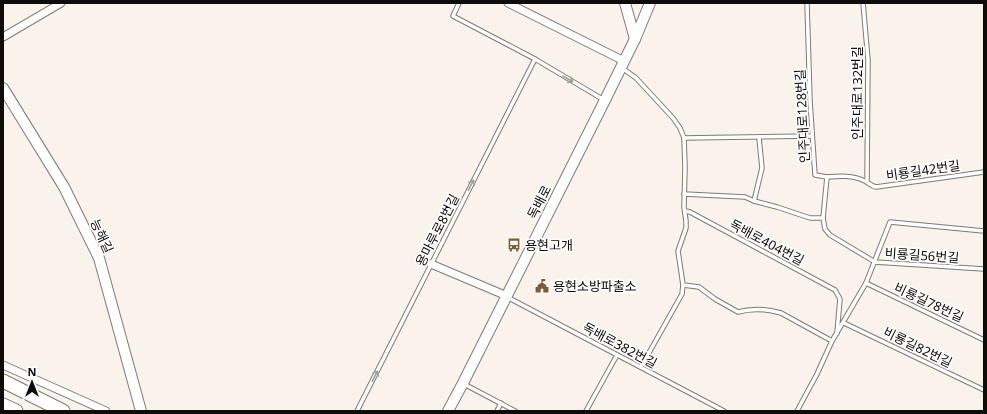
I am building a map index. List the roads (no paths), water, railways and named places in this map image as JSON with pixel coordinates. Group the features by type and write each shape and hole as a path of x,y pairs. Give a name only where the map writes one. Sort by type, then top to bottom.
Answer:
{"highway":[{"path":"3,381 63,411"},
{"path":"3,405 16,411"}],"main road":[{"path":"625,3 635,39"},
{"name":"독배로","path":"448,411 605,100 635,39 650,3"},
{"name":"능해길","path":"3,88 64,188 99,258 141,411"}],"street":[{"path":"3,37 61,3"},
{"path":"508,3 622,64"},
{"path":"431,264 506,296"},
{"path":"3,364 106,411"}],"lane":[{"path":"459,3 453,16 535,59 605,100"},
{"name":"인주대로128번길","path":"807,3 815,175 827,178"},
{"name":"인주대로132번길","path":"863,3 868,60 866,182"},
{"name":"용마루로8번길","path":"357,411 535,59"},
{"path":"622,64 673,118 680,128 684,138 684,207 686,215 686,228 678,251 683,285 682,294 641,367"},
{"path":"684,138 812,136"},
{"path":"759,138 762,168 754,201 810,218 823,218"},
{"name":"비룡길42번길","path":"827,178 853,177 876,187 984,172"},
{"path":"797,411 817,374 832,341 844,323 866,283 875,262 830,235 825,230 823,218 827,178"},
{"name":"독배로404번길","path":"684,194 745,197 754,201"},
{"name":"독배로404번길","path":"685,211 835,290 840,299 837,334"},
{"name":"비룡길56번길","path":"984,231 890,222 875,262 984,270"},
{"name":"비룡길78번길","path":"866,283 984,340"},
{"path":"683,285 699,287 715,299 738,312 748,309 780,313 832,341"},
{"name":"독배로382번길","path":"506,296 724,411"},
{"name":"비룡길82번길","path":"844,323 984,390"},
{"path":"586,411 617,355"},
{"path":"463,383 515,411"},
{"path":"497,411 501,403"}],"place":[{"name":"용현고개","path":"514,245"},
{"name":"용현소방파출소","path":"542,286"}]}
